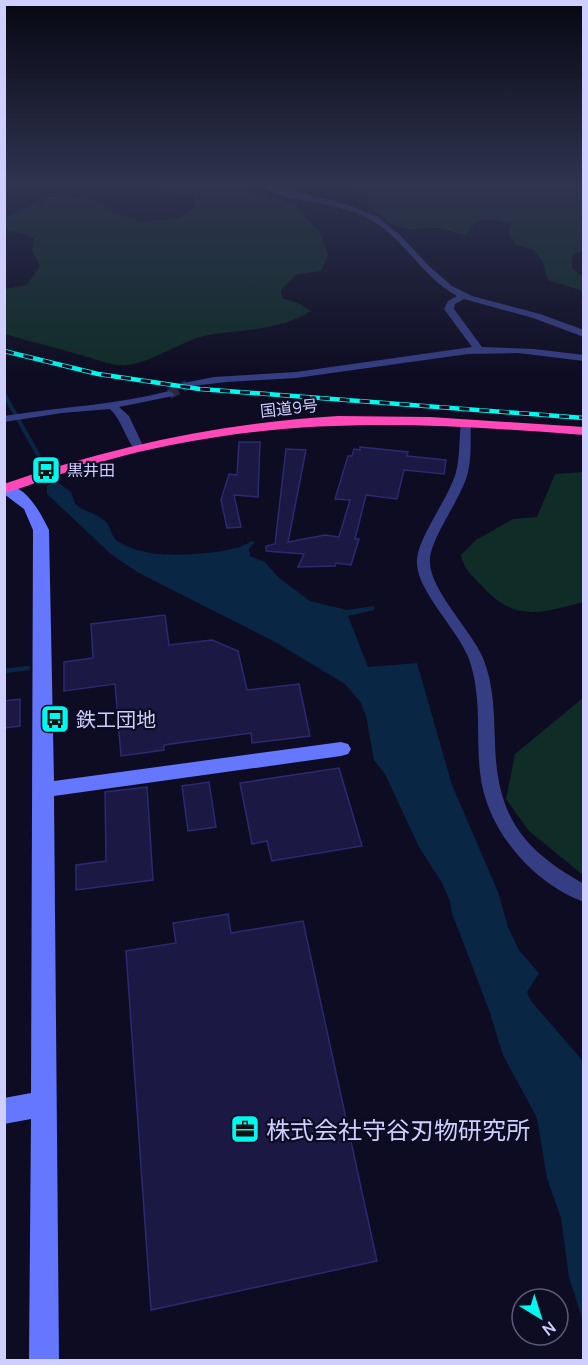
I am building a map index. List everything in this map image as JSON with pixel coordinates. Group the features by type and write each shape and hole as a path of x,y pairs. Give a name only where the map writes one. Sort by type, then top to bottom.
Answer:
{"highway":[{"name":"国道9号","path":"5,488 138,448 214,433 337,420 466,422 584,431"}],"street":[{"path":"408,248 441,283 463,296 526,313 584,334"},
{"path":"463,296 451,303 449,309 479,350"},
{"path":"187,385 215,379 292,376 450,352 479,350 524,350 584,358"},
{"path":"11,416 112,406 124,401 153,399 169,394"},
{"path":"112,406 124,416 138,448"},
{"path":"466,422 462,472 443,516 426,545 424,570 431,587 476,659 486,704 488,775 491,792 499,813 519,844 536,862 584,894"},
{"path":"5,488 30,507 41,530 44,790 44,1360"},
{"path":"44,790 341,748"},
{"path":"4,1111 43,1104"}],"green space":[{"path":"33,248 325,248 328,255 321,271 295,275 281,290 282,298 300,304 311,311 300,317 289,322 251,330 204,336 147,360 130,365 117,365 5,334 5,289 27,285 40,266"},
{"path":"526,248 583,248 583,251 572,254 572,268 583,277 583,291 548,280 542,261 534,250"},
{"path":"583,472 583,602 529,612 505,605 493,597 472,575 464,565 461,555 476,540 513,519 537,517 555,474"},
{"path":"583,698 583,875 529,831 506,799 515,754"}],"water":[{"path":"55,480 71,492 75,504 107,523 116,540 134,549 160,554 187,554 218,552 251,541 255,542 249,549 250,556 265,562 279,578 310,601 347,610 374,606 374,610 348,616 368,667 417,663 452,785 498,892 508,927 519,950 539,973 527,992 531,1001 583,1061 583,1321 569,1277 561,1218 547,1178 537,1118 503,1055 489,1010 441,881 419,847 385,774 374,760 366,716 361,703 345,684 277,643 139,573 112,555 47,494 47,486"}],"building":[{"path":"239,442 260,442 258,497 234,495 241,527 227,528 221,500 229,474 237,475"},
{"path":"360,447 408,452 407,456 446,460 444,474 404,470 397,499 366,495 355,539 359,539 351,565 336,563 335,566 298,567 304,554 266,551 266,546 275,544 286,449 306,450 288,542 325,535 339,537 350,500 335,499 348,456 352,456 354,449 360,450"},
{"path":"165,615 169,645 212,640 238,651 247,690 299,684 310,736 252,743 251,733 164,745 164,750 121,756 115,684 64,691 64,662 93,658 91,624"},
{"path":"20,699 20,726 4,728 4,701"},
{"path":"339,768 362,846 272,861 267,841 252,844 240,783"},
{"path":"209,782 216,827 188,831 182,786"},
{"path":"147,787 153,880 76,890 76,865 106,861 105,792"},
{"path":"228,914 231,933 303,921 377,1261 151,1310 126,951 176,943 173,923"}],"waterway":[{"path":"4,394 55,485"},
{"path":"4,671 28,668"}],"tunnel":[{"path":"169,394 187,385"}],"railway":[{"path":"4,351 98,374 200,389 584,418"}],"place":[{"name":"黒井田","path":"46,470"},
{"name":"鉄工団地","path":"55,719"},
{"name":"株式会社守谷刃物研究所","path":"245,1129"}]}
